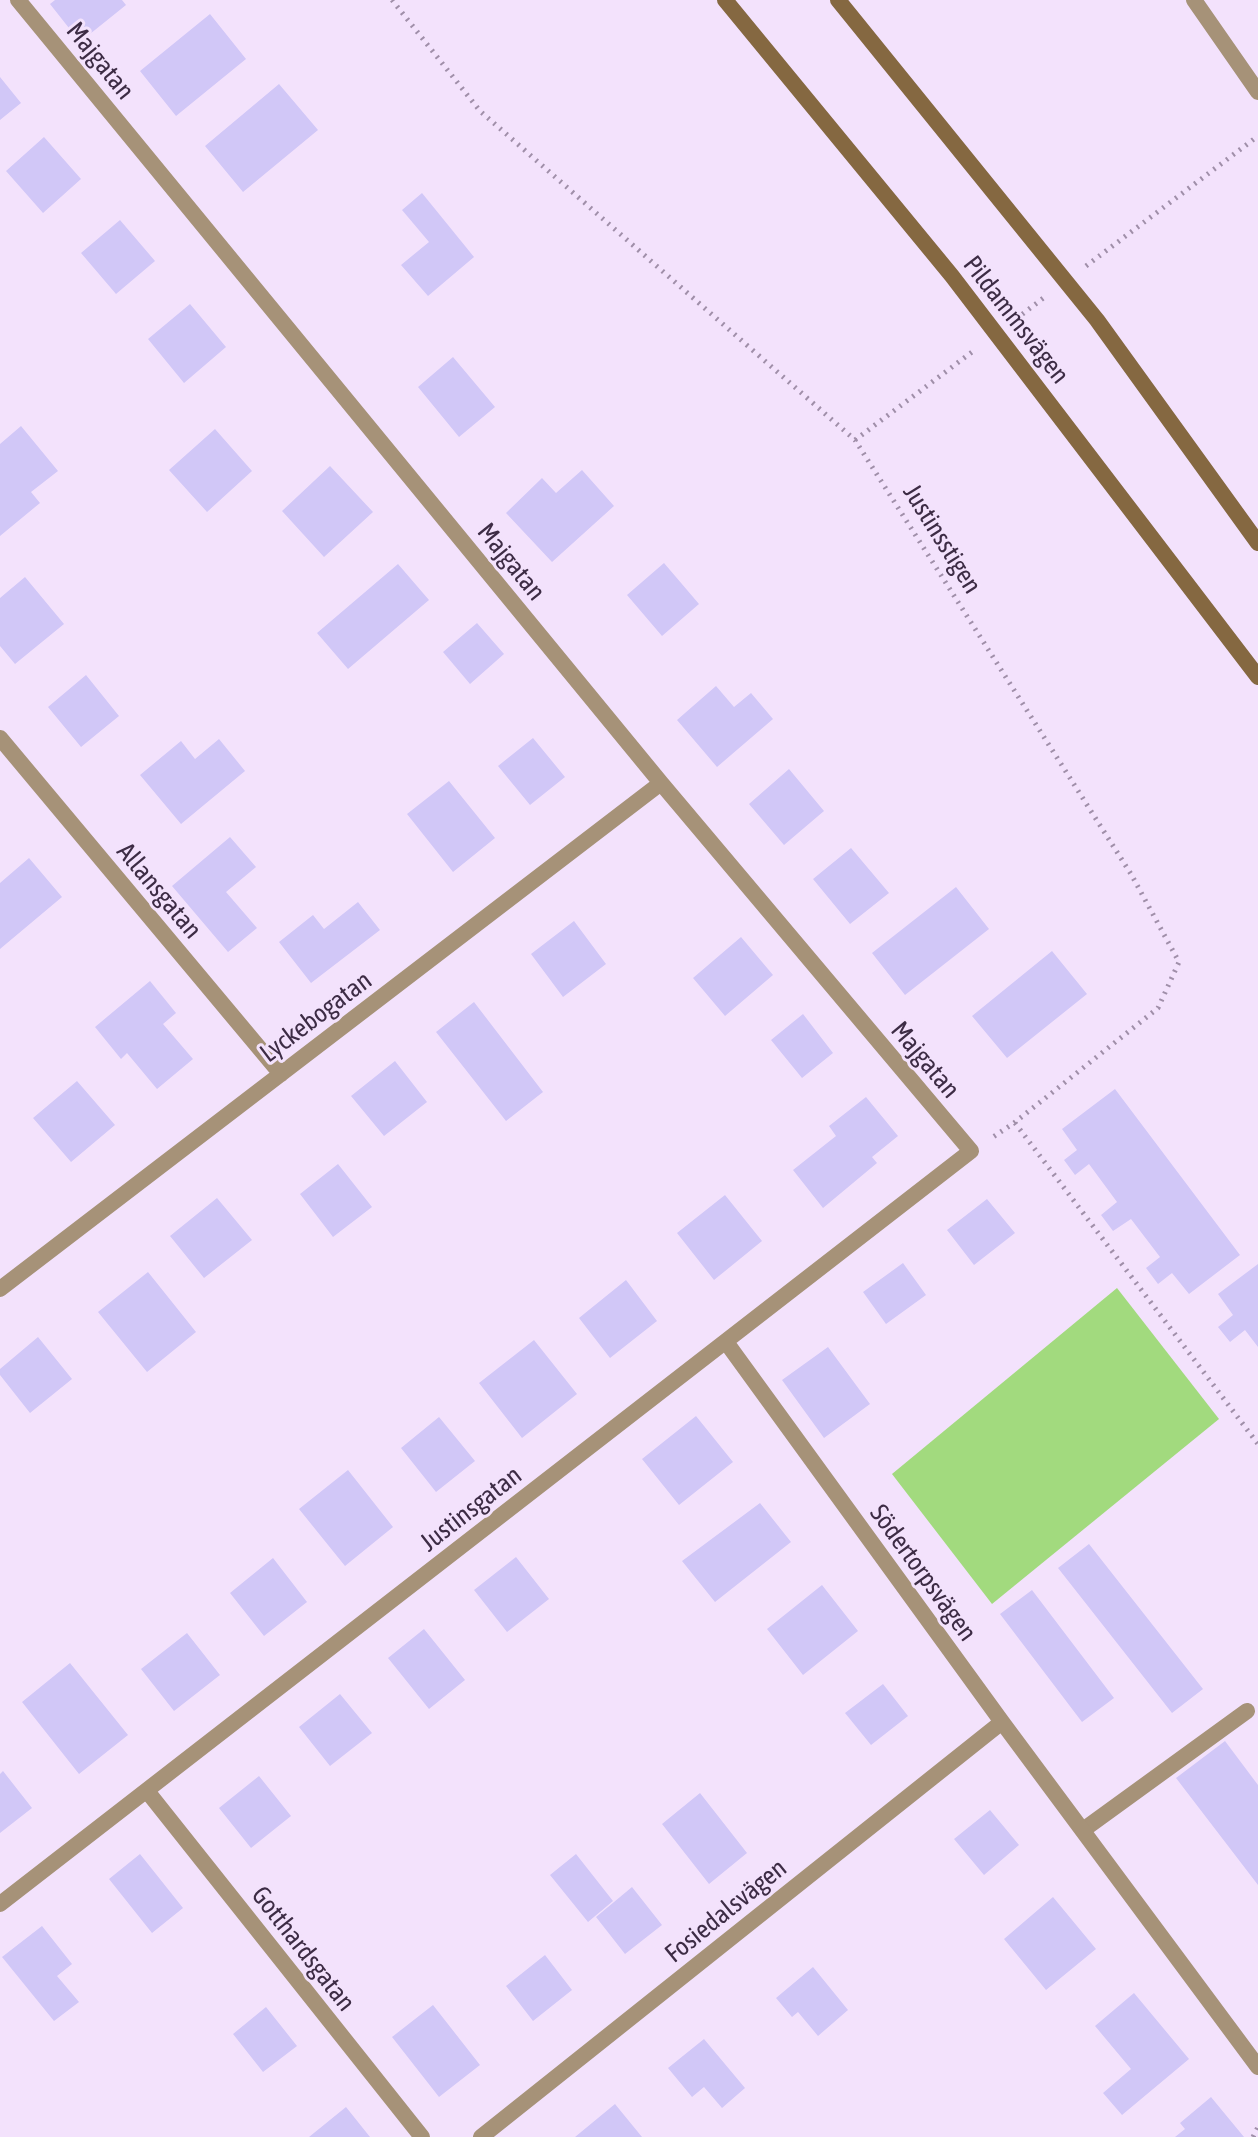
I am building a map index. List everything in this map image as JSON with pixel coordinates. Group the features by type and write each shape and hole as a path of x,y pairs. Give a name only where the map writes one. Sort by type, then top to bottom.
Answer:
{"main road":[{"name":"Pildammsvägen","path":"725,0 952,276 1258,677"},
{"path":"838,0 1097,320 1258,543"}],"street":[{"name":"Majgatan","path":"18,0 661,783 971,1151"},
{"path":"1194,0 1256,90"},
{"name":"Allansgatan","path":"0,738 281,1074"},
{"name":"Lyckebogatan","path":"0,1289 661,783"},
{"name":"Justinsgatan","path":"0,1904 971,1151"},
{"name":"Södertorpsvägen","path":"726,1342 1258,2067"},
{"path":"1083,1830 1247,1711"},
{"name":"Fosiedalsvägen","path":"481,2137 1002,1722"},
{"name":"Gotthardsgatan","path":"147,1791 422,2137"}],"path":[{"name":"Justinsstigen","path":"392,0 480,111 855,440 1131,874 1179,962 1158,1008 1014,1123 971,1151"},
{"path":"1014,1123 1258,1444"},
{"path":"1253,2137 1258,2127"}],"green space":[{"path":"1117,1288 1219,1419 992,1604 892,1474"}],"building":[{"path":"55,0 122,0 126,5 80,42 50,4"},
{"path":"210,14 246,59 176,116 140,71"},
{"path":"0,77 21,103 0,120"},
{"path":"279,84 318,130 243,192 205,146"},
{"path":"44,137 81,179 43,213 6,171"},
{"path":"422,193 474,257 428,296 401,265 429,242 402,210"},
{"path":"120,220 155,261 116,294 81,253"},
{"path":"190,304 226,347 184,383 148,339"},
{"path":"453,357 495,407 459,437 418,387"},
{"path":"21,426 58,471 31,492 40,503 0,536 0,444"},
{"path":"215,429 252,471 207,512 169,470"},
{"path":"330,466 373,512 324,557 282,511"},
{"path":"582,470 614,506 552,562 506,513 542,478 556,493"},
{"path":"664,563 699,604 662,636 627,595"},
{"path":"398,564 429,600 348,669 317,633"},
{"path":"25,577 64,624 15,664 0,646 0,598"},
{"path":"477,623 504,654 470,684 443,652"},
{"path":"86,675 119,716 81,747 48,707"},
{"path":"716,686 734,707 751,693 773,719 717,767 677,720"},
{"path":"533,738 565,777 530,805 498,766"},
{"path":"219,739 245,771 181,824 140,775 181,741 195,759"},
{"path":"789,769 824,811 784,845 749,804"},
{"path":"449,781 495,838 453,872 407,814"},
{"path":"230,837 256,867 226,892 257,928 228,952 172,886"},
{"path":"851,848 889,893 850,924 813,879"},
{"path":"29,858 62,897 0,949 0,883"},
{"path":"956,887 989,929 905,995 872,953"},
{"path":"358,902 380,930 311,983 279,942 313,915 324,929"},
{"path":"574,921 606,964 563,997 531,954"},
{"path":"741,937 773,975 725,1016 693,978"},
{"path":"1052,951 1087,994 1007,1058 972,1016"},
{"path":"150,981 176,1013 163,1024 193,1059 157,1089 127,1053 121,1059 95,1027"},
{"path":"474,1002 543,1092 506,1121 436,1032"},
{"path":"803,1014 833,1053 802,1078 771,1040"},
{"path":"395,1061 427,1102 384,1136 351,1096"},
{"path":"77,1081 115,1125 71,1162 33,1118"},
{"path":"1115,1089 1240,1255 1189,1294 1172,1273 1158,1284 1146,1268 1160,1257 1131,1219 1113,1231 1101,1215 1117,1202 1089,1164 1075,1175 1064,1160 1077,1150 1062,1129"},
{"path":"866,1097 898,1136 872,1157 877,1163 823,1208 793,1170 836,1136 829,1126"},
{"path":"338,1164 372,1207 333,1237 300,1194"},
{"path":"725,1195 762,1241 714,1280 677,1233"},
{"path":"217,1198 252,1240 204,1278 170,1236"},
{"path":"987,1199 1015,1233 974,1265 947,1230"},
{"path":"903,1263 926,1295 886,1324 863,1292"},
{"path":"1258,1264 1258,1347 1245,1330 1230,1342 1218,1327 1233,1315 1218,1294"},
{"path":"148,1272 196,1332 147,1372 98,1312"},
{"path":"626,1280 657,1321 610,1358 579,1318"},
{"path":"38,1337 72,1379 30,1413 0,1375 0,1369"},
{"path":"534,1340 577,1394 522,1438 479,1383"},
{"path":"828,1347 870,1404 824,1438 782,1380"},
{"path":"696,1416 733,1462 679,1505 642,1459"},
{"path":"439,1417 475,1461 436,1492 401,1448"},
{"path":"348,1470 393,1527 345,1566 299,1509"},
{"path":"760,1503 791,1542 715,1602 682,1561"},
{"path":"1089,1544 1203,1689 1172,1713 1058,1568"},
{"path":"516,1557 549,1599 507,1632 474,1590"},
{"path":"273,1558 307,1602 264,1636 230,1593"},
{"path":"822,1585 858,1631 803,1675 767,1629"},
{"path":"1032,1590 1114,1698 1082,1722 1000,1614"},
{"path":"424,1629 465,1680 429,1709 388,1658"},
{"path":"187,1633 220,1675 174,1711 141,1669"},
{"path":"70,1663 128,1735 79,1774 22,1702"},
{"path":"883,1684 908,1716 871,1745 845,1713"},
{"path":"340,1694 372,1733 330,1766 299,1727"},
{"path":"1225,1741 1258,1785 1258,1885 1176,1778"},
{"path":"3,1771 32,1808 0,1833 0,1774"},
{"path":"259,1776 291,1816 251,1848 219,1808"},
{"path":"700,1793 747,1853 709,1884 662,1824"},
{"path":"990,1810 1019,1845 984,1875 954,1839"},
{"path":"140,1854 183,1908 152,1933 109,1879"},
{"path":"576,1854 613,1901 588,1922 550,1875"},
{"path":"632,1887 662,1925 625,1954 596,1917"},
{"path":"1053,1897 1096,1949 1046,1990 1004,1939"},
{"path":"42,1926 72,1964 57,1976 79,2002 54,2021 2,1957"},
{"path":"545,1955 572,1990 533,2021 506,1986"},
{"path":"813,1967 848,2010 818,2036 798,2012 792,2017 776,1998"},
{"path":"1134,1993 1189,2059 1122,2115 1103,2093 1131,2069 1095,2026"},
{"path":"433,2005 480,2065 439,2097 392,2037"},
{"path":"266,2007 297,2046 263,2072 233,2034"},
{"path":"704,2039 745,2088 722,2108 704,2087 692,2097 668,2068"},
{"path":"1211,2097 1244,2137 1175,2137 1185,2129 1180,2123"},
{"path":"615,2104 642,2137 575,2137"},
{"path":"346,2107 370,2137 309,2137"}]}
